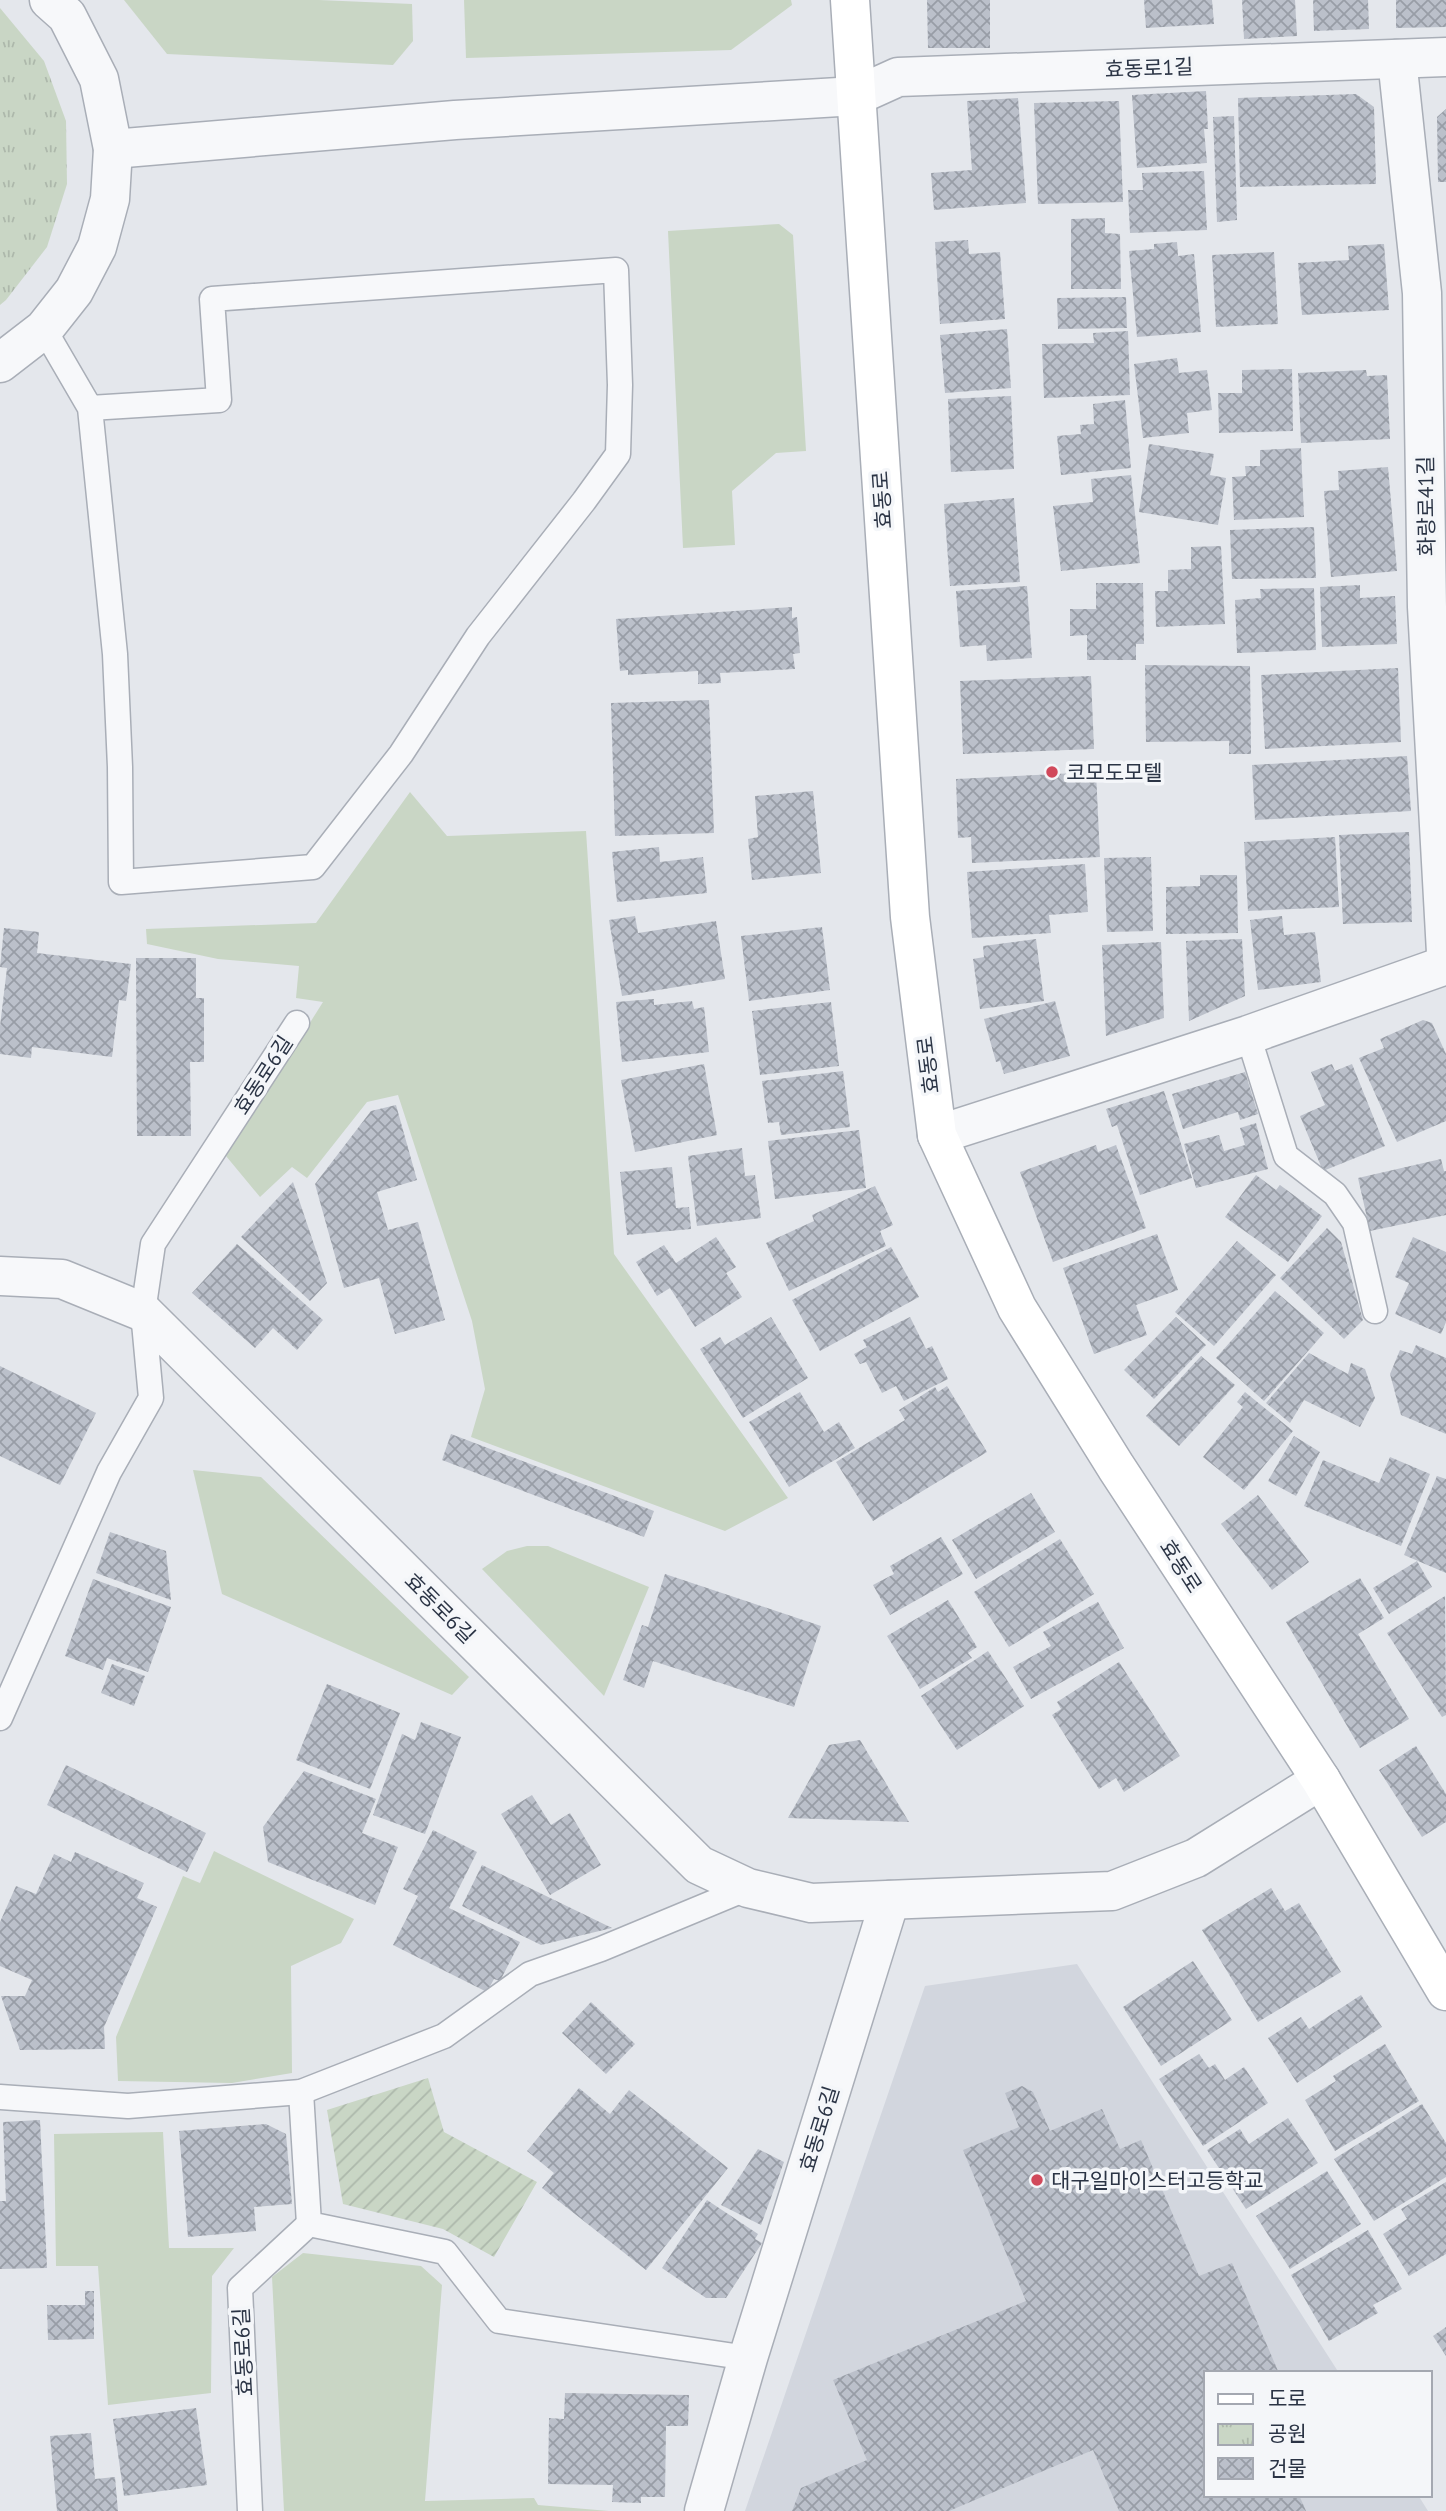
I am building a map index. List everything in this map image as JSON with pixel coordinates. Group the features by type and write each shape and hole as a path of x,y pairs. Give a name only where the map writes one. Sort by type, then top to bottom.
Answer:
{"main road":[{"name":"효동로","path":"850,0 910,917 937,1135 1017,1308 1116,1467 1321,1780 1446,1991"}],"street":[{"path":"0,363 44,329 74,291 97,247 110,199 113,149 99,79 67,16 48,0"},
{"name":"효동로1길","path":"856,96 898,77 1446,57"},
{"name":"화랑로41길","path":"1397,60 1422,293 1437,607 1446,953"},
{"path":"113,149 455,120 856,96"},
{"path":"937,1135 1248,1035 1446,965"},
{"name":"효동로6길","path":"0,1276 62,1279 143,1312 699,1865 748,1888 811,1903 1112,1891 1196,1858 1321,1780"},
{"name":"효동로6길","path":"704,2511 748,2358 890,1900"}],"lane":[{"path":"44,329 90,408 115,654 121,882 313,867 401,754 478,636 618,454 620,385 616,270 212,299 219,400 90,408"},
{"name":"효동로6길","path":"0,1718 110,1472 151,1398 143,1312 153,1244 297,1023"},
{"path":"1248,1035 1286,1156 1335,1194 1355,1223 1374,1311"},
{"path":"0,2097 128,2106 301,2092 444,2036 530,1974 601,1949 748,1888"},
{"path":"301,2092 309,2224 446,2252 499,2321 748,2358"},
{"name":"효동로6길","path":"250,2511 240,2288 309,2224"}],"shaded area":[{"name":"대구일마이스터고등학교","path":"1077,1964 1338,2371 1204,2371 1204,2497 1419,2497 1428,2511 745,2511 925,1986"}],"green space":[{"path":"124,0 319,0 412,4 413,41 393,65 167,54"},
{"path":"464,0 791,0 792,5 731,50 466,58"},
{"path":"0,8 44,61 66,121 67,184 47,247 0,305"},
{"path":"779,224 793,235 806,451 776,453 732,491 735,545 683,548 668,231"},
{"path":"410,792 447,836 586,831 614,1254 788,1498 725,1531 471,1437 485,1389 472,1321 398,1095 367,1102 307,1178 292,1167 260,1197 226,1156 323,1002 296,998 299,966 218,959 147,944 146,929 316,923"},
{"path":"193,1470 261,1477 469,1677 452,1695 222,1594"},
{"path":"527,1546 548,1546 649,1587 604,1696 482,1569 507,1551"},
{"path":"214,1851 354,1919 341,1943 291,1966 292,2073 232,2083 118,2081 116,2037 183,1876 200,1883"},
{"path":"428,2078 444,2132 537,2182 494,2257 443,2229 343,2204 327,2110"},
{"path":"163,2132 169,2248 234,2248 212,2276 211,2393 108,2405 98,2266 56,2266 54,2134"},
{"path":"303,2253 421,2266 442,2285 425,2501 534,2498 538,2505 609,2511 284,2511 272,2277"}],"building":[{"path":"927,0 990,0 990,48 928,48"},
{"path":"1144,0 1212,0 1214,24 1146,28"},
{"path":"1242,0 1295,0 1297,36 1244,39"},
{"path":"1313,0 1368,0 1369,29 1314,31"},
{"path":"1396,0 1446,0 1446,27 1396,28"},
{"path":"1206,91 1208,129 1204,129 1207,163 1137,168 1132,95"},
{"path":"1356,94 1374,107 1376,184 1240,187 1238,98"},
{"path":"1018,98 1026,203 934,210 931,173 972,170 967,101"},
{"path":"1119,101 1123,202 1038,204 1034,103"},
{"path":"1446,109 1446,182 1438,182 1437,117"},
{"path":"1234,116 1237,220 1217,222 1213,117"},
{"path":"1204,171 1207,230 1130,233 1128,190 1143,190 1142,173"},
{"path":"1105,218 1105,233 1120,234 1121,289 1071,289 1071,219"},
{"path":"968,240 969,254 1000,252 1005,319 940,324 935,242"},
{"path":"1177,242 1178,256 1194,254 1201,332 1137,337 1129,251 1154,249 1154,244"},
{"path":"1384,244 1389,310 1302,315 1298,263 1349,260 1348,246"},
{"path":"1274,252 1278,324 1216,327 1212,255"},
{"path":"1126,297 1127,328 1058,329 1057,298"},
{"path":"1007,329 1011,388 945,393 940,335"},
{"path":"1128,331 1130,395 1044,398 1042,344 1094,343 1093,333"},
{"path":"1177,358 1179,373 1207,370 1212,410 1187,413 1189,433 1143,438 1134,364"},
{"path":"1292,369 1293,431 1219,433 1218,393 1242,393 1242,370"},
{"path":"1366,370 1367,376 1387,375 1390,439 1301,443 1298,373"},
{"path":"1011,396 1014,469 951,472 948,399"},
{"path":"1125,400 1131,468 1061,475 1057,436 1081,434 1080,425 1094,424 1093,404"},
{"path":"1149,444 1214,454 1210,475 1226,478 1218,525 1139,512"},
{"path":"1301,448 1304,517 1234,520 1232,477 1246,476 1245,466 1260,466 1260,450"},
{"path":"1388,467 1397,571 1331,577 1324,491 1339,490 1338,471"},
{"path":"1131,475 1140,563 1061,571 1053,506 1093,502 1091,479"},
{"path":"1014,498 1020,582 950,586 944,504"},
{"path":"1314,527 1316,578 1232,579 1230,530"},
{"path":"1221,546 1225,624 1156,627 1155,591 1168,591 1168,570 1191,569 1191,547"},
{"path":"1096,583 1143,583 1144,644 1136,644 1136,660 1087,660 1087,635 1070,636 1070,609 1096,609"},
{"path":"1360,585 1360,598 1395,596 1397,644 1322,647 1320,587"},
{"path":"1027,586 1032,658 987,661 986,645 960,647 956,591"},
{"path":"1314,588 1316,650 1237,653 1235,600 1261,598 1260,589"},
{"path":"792,607 792,618 797,617 800,653 793,654 795,669 720,673 721,683 698,684 698,671 628,675 628,670 620,671 616,619"},
{"path":"1145,665 1250,666 1251,754 1229,754 1229,741 1146,742"},
{"path":"1398,668 1401,742 1265,749 1261,675"},
{"path":"1091,676 1094,749 963,754 960,681"},
{"path":"709,700 714,833 615,836 611,703"},
{"path":"1407,756 1411,811 1255,820 1252,765"},
{"path":"1096,772 1100,857 972,863 971,837 958,838 956,779"},
{"path":"813,791 821,873 752,880 748,839 758,837 755,796"},
{"path":"1409,832 1412,922 1343,924 1339,835"},
{"path":"1335,837 1339,907 1248,911 1244,842"},
{"path":"659,847 660,862 703,857 707,893 617,902 612,852"},
{"path":"1151,857 1153,931 1107,932 1104,858"},
{"path":"1085,864 1088,912 1049,915 1051,933 972,938 967,872"},
{"path":"1200,875 1237,875 1238,933 1166,934 1166,887 1200,886"},
{"path":"635,916 638,933 716,921 725,979 622,996 609,920"},
{"path":"1282,916 1284,935 1315,932 1321,982 1258,990 1250,920"},
{"path":"822,927 830,990 749,1001 741,936"},
{"path":"4,928 39,932 37,953 131,964 126,1001 119,1000 112,1057 32,1047 31,1058 0,1054 0,1026 7,968 0,967"},
{"path":"1036,939 1044,1001 980,1009 973,959 984,957 983,946"},
{"path":"1242,939 1245,996 1189,1021 1186,941"},
{"path":"1161,942 1164,1018 1106,1036 1102,945"},
{"path":"136,958 196,958 196,998 204,998 204,1062 190,1062 191,1136 137,1136"},
{"path":"654,999 654,1005 692,1001 694,1009 704,1007 709,1052 622,1062 616,1002"},
{"path":"1055,1001 1070,1056 1004,1074 1000,1061 996,1062 984,1019"},
{"path":"831,1002 839,1066 760,1075 752,1011"},
{"path":"1423,1020 1432,1023 1446,1054 1446,1121 1397,1142 1359,1058 1384,1048 1380,1039"},
{"path":"704,1064 717,1135 635,1152 621,1080"},
{"path":"1332,1064 1335,1071 1352,1064 1385,1146 1323,1171 1300,1116 1325,1105 1311,1072"},
{"path":"843,1071 850,1127 781,1135 779,1122 768,1123 762,1081"},
{"path":"1245,1072 1258,1114 1240,1120 1238,1112 1183,1129 1172,1094"},
{"path":"1164,1091 1192,1178 1140,1195 1117,1125 1112,1127 1106,1109"},
{"path":"396,1105 417,1180 377,1192 388,1230 418,1222 445,1320 395,1334 379,1278 344,1288 315,1184 371,1111"},
{"path":"1256,1123 1268,1169 1196,1188 1184,1144 1219,1135 1224,1151 1245,1145 1240,1128"},
{"path":"859,1130 866,1188 775,1199 768,1141"},
{"path":"1096,1145 1098,1152 1116,1145 1146,1228 1053,1262 1020,1172"},
{"path":"742,1148 745,1176 755,1175 761,1218 697,1226 688,1156"},
{"path":"1441,1159 1446,1171 1446,1215 1370,1231 1358,1178"},
{"path":"672,1167 676,1208 689,1207 691,1229 627,1235 620,1172"},
{"path":"1256,1175 1276,1190 1280,1185 1322,1216 1288,1262 1225,1217"},
{"path":"293,1182 327,1283 310,1301 241,1237"},
{"path":"875,1186 893,1225 880,1231 886,1246 789,1291 766,1243 814,1221 812,1215"},
{"path":"1327,1228 1341,1242 1363,1320 1344,1339 1280,1278"},
{"path":"1157,1234 1178,1290 1136,1305 1147,1335 1094,1354 1063,1268"},
{"path":"716,1237 736,1267 726,1273 742,1297 695,1327 670,1288 657,1296 636,1262 664,1245 676,1263"},
{"path":"1413,1237 1446,1252 1446,1322 1441,1334 1395,1314 1409,1283 1395,1277"},
{"path":"1237,1241 1276,1275 1214,1346 1175,1312"},
{"path":"237,1244 323,1320 297,1350 273,1328 255,1348 192,1293"},
{"path":"891,1247 919,1297 820,1351 792,1300"},
{"path":"1275,1291 1324,1333 1264,1401 1216,1358"},
{"path":"771,1317 808,1378 743,1418 700,1349 720,1337 725,1345"},
{"path":"910,1317 926,1349 932,1346 948,1379 904,1401 896,1386 882,1393 866,1362 860,1364 854,1354 867,1347 863,1340"},
{"path":"1176,1317 1206,1345 1154,1399 1124,1370"},
{"path":"1416,1345 1446,1358 1446,1434 1401,1415 1390,1374 1400,1350 1412,1354"},
{"path":"1309,1353 1348,1374 1351,1363 1365,1369 1375,1398 1360,1427 1304,1400 1290,1423 1266,1403"},
{"path":"1201,1356 1235,1385 1179,1446 1146,1416"},
{"path":"0,1366 96,1413 60,1485 0,1456"},
{"path":"947,1386 987,1452 873,1521 836,1462 905,1420 899,1410 935,1387 938,1392"},
{"path":"800,1392 824,1432 839,1422 855,1448 789,1487 749,1422"},
{"path":"1245,1392 1293,1431 1244,1490 1203,1457 1243,1407 1237,1402"},
{"path":"451,1434 654,1511 644,1537 442,1460"},
{"path":"1294,1436 1320,1452 1296,1496 1268,1481"},
{"path":"1390,1457 1430,1474 1401,1546 1304,1506 1323,1460 1379,1483"},
{"path":"1437,1476 1446,1479 1446,1573 1404,1555"},
{"path":"1031,1493 1055,1532 976,1579 952,1540"},
{"path":"1258,1495 1309,1562 1272,1590 1221,1524"},
{"path":"110,1532 166,1551 171,1600 96,1573"},
{"path":"941,1537 963,1574 890,1615 873,1585 894,1574 890,1566"},
{"path":"1060,1539 1094,1594 1009,1647 974,1592"},
{"path":"1417,1561 1432,1587 1389,1614 1373,1588"},
{"path":"665,1574 821,1626 794,1707 653,1661 644,1688 623,1680 642,1625 648,1627"},
{"path":"1360,1578 1384,1618 1358,1634 1409,1719 1360,1748 1286,1622"},
{"path":"93,1579 171,1607 148,1672 107,1658 103,1670 65,1656"},
{"path":"1445,1596 1446,1715 1442,1717 1387,1633"},
{"path":"948,1600 977,1647 968,1653 972,1658 920,1689 887,1636"},
{"path":"1098,1602 1124,1648 1031,1699 1013,1667 1051,1646 1043,1632"},
{"path":"988,1651 1024,1706 957,1750 921,1696"},
{"path":"1119,1662 1180,1756 1124,1792 1116,1778 1099,1789 1052,1715 1061,1709 1057,1702"},
{"path":"112,1664 145,1676 134,1706 101,1693"},
{"path":"327,1684 400,1713 370,1789 296,1760"},
{"path":"421,1722 461,1737 425,1834 373,1815 402,1734 415,1740"},
{"path":"860,1740 909,1822 788,1818 829,1745"},
{"path":"1416,1746 1446,1794 1446,1822 1422,1837 1379,1770"},
{"path":"66,1765 206,1833 187,1872 47,1805"},
{"path":"304,1771 376,1799 362,1833 398,1847 375,1905 268,1862 263,1827"},
{"path":"532,1795 551,1825 570,1813 601,1865 550,1895 501,1814"},
{"path":"433,1830 477,1852 449,1908 520,1942 500,1981 494,1979 487,1992 393,1945 418,1896 403,1889"},
{"path":"75,1852 144,1883 137,1898 157,1907 104,2027 105,2049 20,2050 1,1996 25,1996 32,1980 0,1966 0,1922 16,1886 36,1894 54,1854 71,1862"},
{"path":"482,1865 612,1928 541,1945 462,1906"},
{"path":"1271,1888 1285,1911 1299,1903 1341,1972 1258,2022 1202,1930"},
{"path":"1193,1961 1232,2020 1161,2066 1123,2007"},
{"path":"1361,1995 1382,2027 1297,2083 1268,2038 1301,2017 1309,2029"},
{"path":"591,2002 635,2044 606,2074 562,2033"},
{"path":"1385,2044 1419,2101 1335,2151 1305,2100 1336,2081 1333,2076"},
{"path":"1199,2054 1209,2068 1215,2064 1225,2080 1244,2067 1268,2103 1203,2146 1159,2079"},
{"path":"1022,2086 1033,2092 1050,2131 1102,2109 1120,2149 1141,2140 1199,2276 1232,2263 1278,2371 1204,2371 1204,2497 1300,2497 1306,2511 1119,2511 1093,2450 949,2511 792,2511 801,2488 867,2460 833,2380 1026,2301 963,2150 1019,2127 1005,2093"},
{"path":"579,2088 610,2114 629,2090 728,2168 646,2270 542,2188 554,2173 527,2151"},
{"path":"1422,2104 1446,2143 1446,2177 1374,2221 1334,2159"},
{"path":"1288,2118 1318,2163 1246,2209 1207,2150 1240,2129 1249,2144"},
{"path":"40,2120 47,2268 0,2269 0,2201 6,2201 3,2122"},
{"path":"266,2124 286,2134 292,2204 254,2207 256,2231 188,2237 179,2131"},
{"path":"758,2149 784,2162 761,2225 721,2205"},
{"path":"1327,2171 1361,2224 1290,2269 1256,2216"},
{"path":"1446,2182 1446,2254 1409,2276 1383,2234 1407,2219 1401,2209"},
{"path":"707,2200 758,2234 755,2239 762,2243 726,2298 706,2298 662,2268"},
{"path":"1368,2230 1402,2289 1373,2305 1378,2313 1329,2341 1291,2275"},
{"path":"85,2291 94,2291 94,2339 48,2340 47,2305 85,2305"},
{"path":"1446,2327 1446,2356 1433,2336"},
{"path":"565,2393 689,2395 688,2426 666,2426 665,2497 641,2497 641,2503 612,2502 613,2485 548,2484 549,2418 564,2419"},
{"path":"196,2408 207,2485 124,2496 113,2419"},
{"path":"91,2433 95,2479 115,2477 118,2511 57,2511 50,2436"}],"place":[{"name":"코모도모텔","path":"1052,772"},
{"name":"대구일마이스터고등학교","path":"1037,2180"}]}
